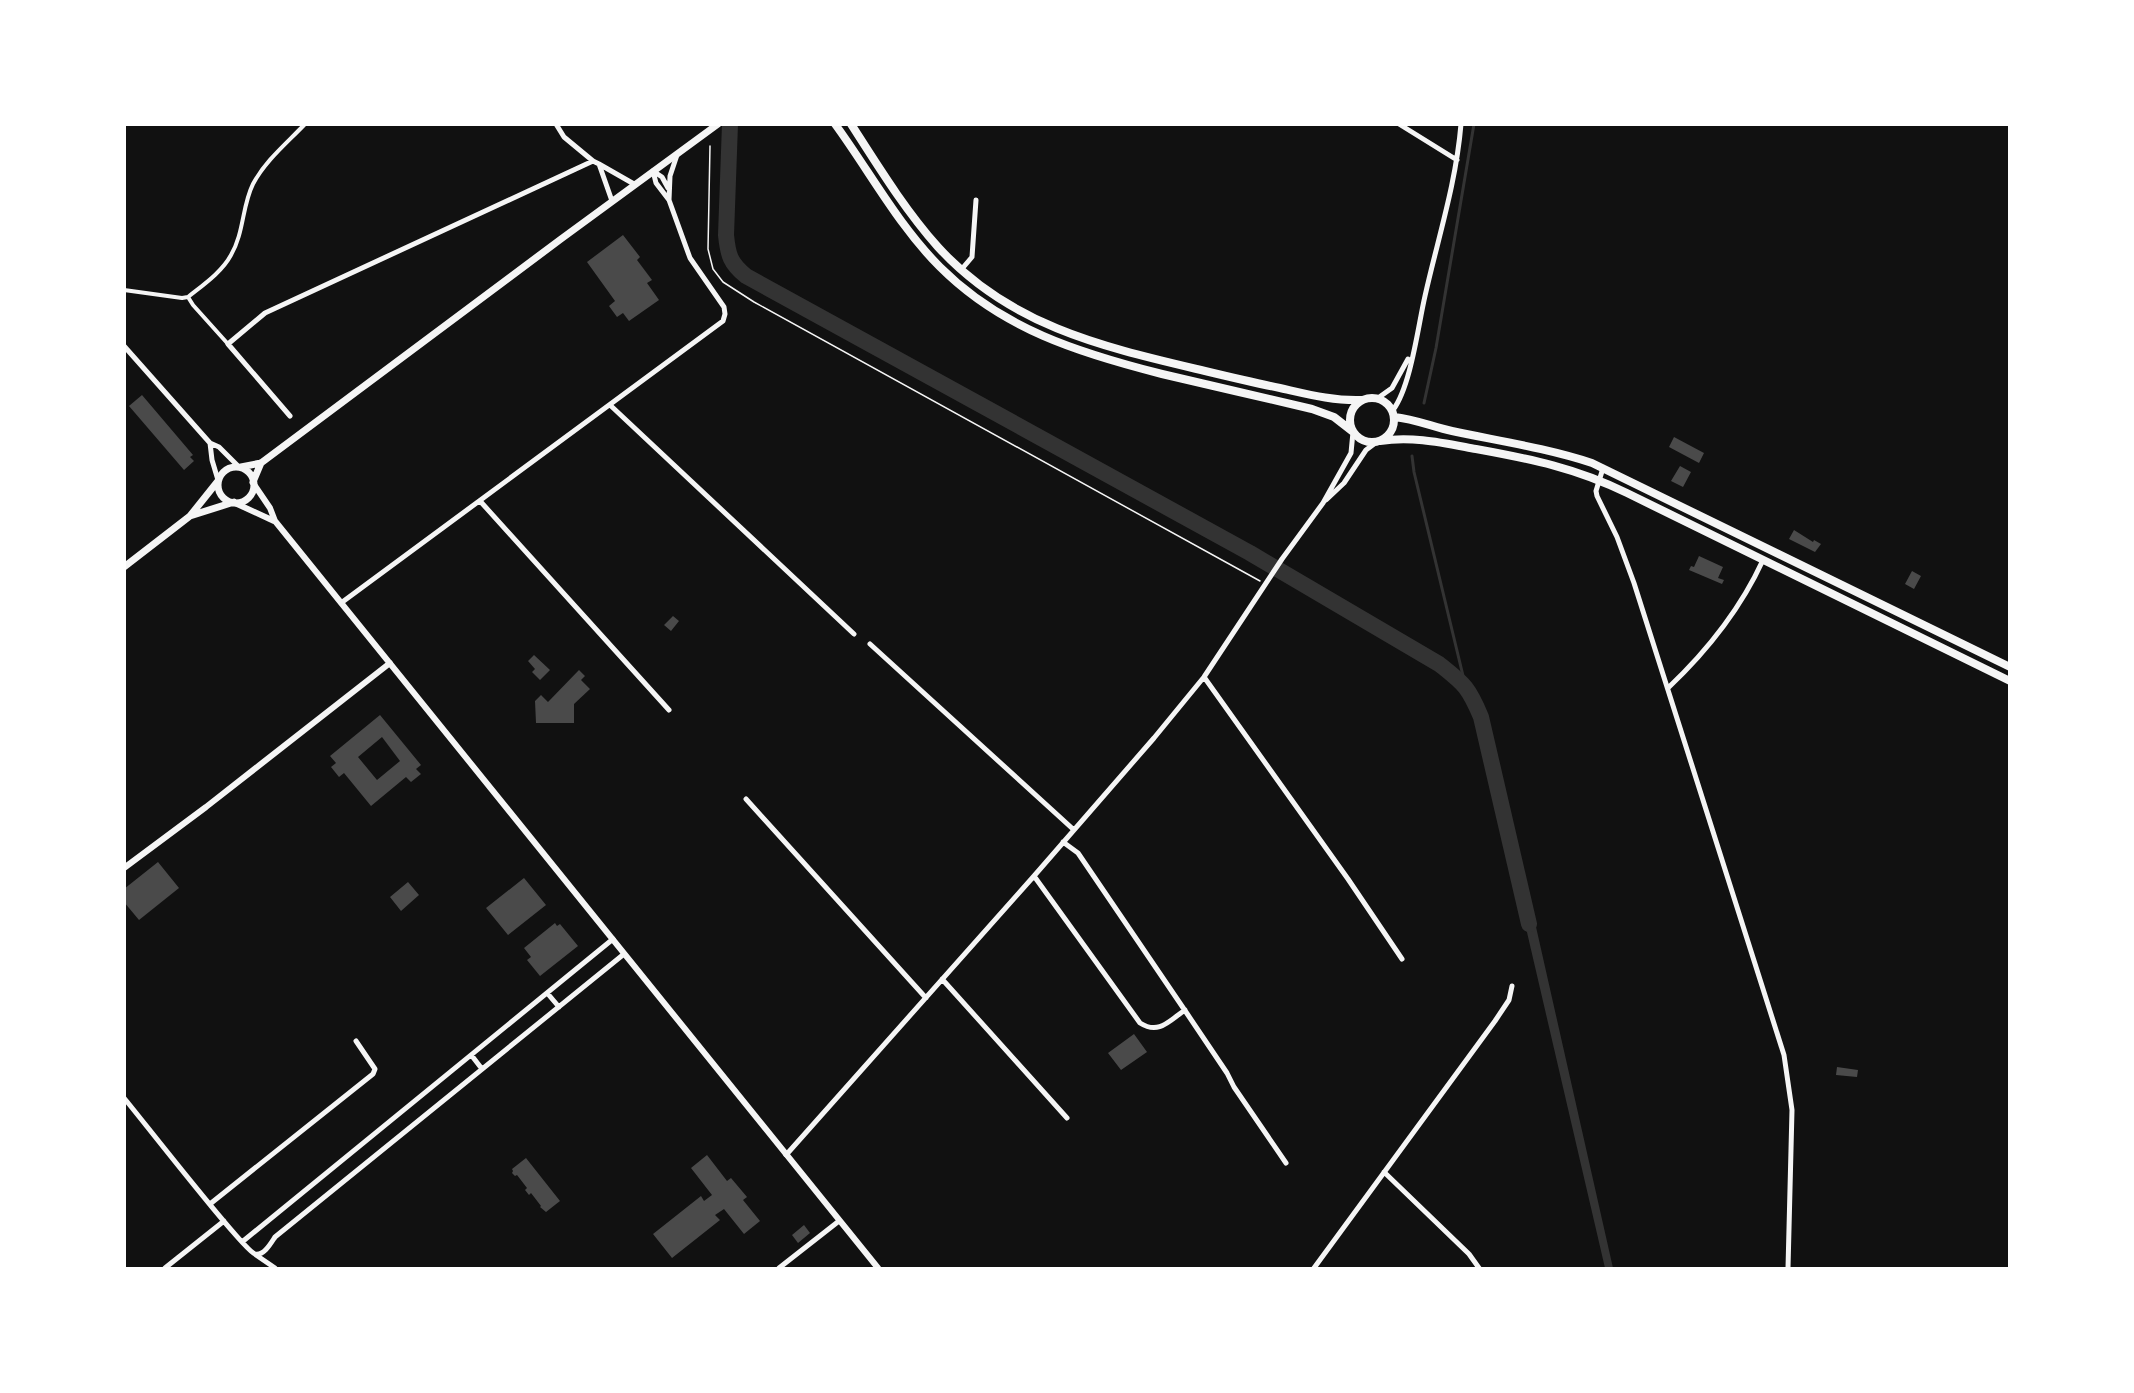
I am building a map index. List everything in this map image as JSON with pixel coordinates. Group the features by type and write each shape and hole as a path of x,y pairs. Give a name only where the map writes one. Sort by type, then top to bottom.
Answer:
{"main road":[{"path":"835,124 902,223 924,250 961,286 1002,316 1034,334 1085,353 1312,409 1334,417 1364,441 1410,438 1436,441 1545,463 1599,480 2010,681"},
{"path":"851,124 937,246 961,270 994,296 1023,314 1085,340 1174,364 1320,397 1361,400"},
{"path":"124,567 190,516 224,470 261,463 716,125"},
{"path":"1353,431 1350,416 1353,407 1366,398 1378,398 1387,403 1394,414 1393,429 1390,434 1379,441"},
{"path":"1394,414 1444,429 1557,452 1603,468 2010,667"},
{"path":"190,516 243,501 250,495 261,463"},
{"path":"240,467 248,471 253,483"},
{"path":"218,481 220,494 226,500 234,502"}],"street":[{"path":"124,290 188,297 216,273 231,256 256,178 305,124"},
{"path":"556,124 569,141 596,163 634,184"},
{"path":"1399,124 1457,160"},
{"path":"1394,414 1406,380 1449,202 1461,124"},
{"path":"341,603 721,323 725,316 724,307 690,258 669,200 668,188 677,153"},
{"path":"228,344 264,313 596,163"},
{"path":"596,163 612,201"},
{"path":"652,171 662,177 668,188"},
{"path":"652,171 656,183 669,200"},
{"path":"961,270 972,257 976,200"},
{"path":"188,297 290,416"},
{"path":"124,346 210,443 219,447 240,467"},
{"path":"1378,398 1392,388 1413,350"},
{"path":"610,405 854,634"},
{"path":"786,1155 1064,842 1204,677 1323,503 1351,453 1353,431"},
{"path":"1323,503 1344,483 1366,450 1379,441"},
{"path":"210,443 218,481"},
{"path":"1603,468 1596,491 1597,496 1622,549 1767,999 1785,1064 1792,1103 1793,1126 1788,1269"},
{"path":"253,483 270,508 275,521 878,1269"},
{"path":"480,501 669,710"},
{"path":"234,502 275,521"},
{"path":"1668,688 1716,636 1736,608 1763,560"},
{"path":"870,644 1074,830"},
{"path":"124,868 390,663"},
{"path":"1204,677 1402,959"},
{"path":"747,799 926,998"},
{"path":"1064,842 1078,853 1286,1163"},
{"path":"1034,876 1140,1023 1151,1028 1158,1028 1185,1010"},
{"path":"242,1242 613,939"},
{"path":"255,1254 263,1252 275,1237 624,954"},
{"path":"942,979 1067,1118"},
{"path":"1314,1269 1495,1021 1509,1000 1512,986"},
{"path":"548,994 559,1007"},
{"path":"210,1204 373,1074 375,1069 373,1064 356,1041"},
{"path":"472,1056 482,1069"},
{"path":"124,1098 242,1242 275,1269"},
{"path":"1384,1173 1469,1254 1479,1269"},
{"path":"165,1269 224,1221"},
{"path":"779,1269 839,1221"}],"path":[{"path":"710,146 708,249 713,269 723,282 754,302 1261,582"}],"shaded area":[{"path":"1529,902 1613,1268 1605,1268 1523,921 1520,905"}],"building":[{"path":"623,235 640,257 637,260 652,280 647,283 659,300 629,321 623,313 617,317 609,306 615,301 587,262"},
{"path":"142,395 193,455 190,457 194,461 184,470 129,406"},
{"path":"1674,437 1704,453 1699,463 1669,447"},
{"path":"1680,466 1691,472 1683,487 1671,481"},
{"path":"1794,530 1813,542 1814,540 1821,544 1815,552 1789,539"},
{"path":"1699,556 1723,567 1718,578 1724,580 1722,584 1689,570 1691,566 1694,567"},
{"path":"1912,571 1921,576 1914,589 1905,584"},
{"path":"673,616 679,621 671,631 664,625"},
{"path":"534,655 550,670 540,680 532,672 535,669 528,661"},
{"path":"579,670 585,676 581,680 590,689 574,704 574,723 536,723 535,701 541,695 548,702"},
{"path":"380,715 421,765 416,769 421,774 411,782 406,777 371,806 344,773 339,777 331,767 336,763 330,756","holes":["382,737 400,761 377,780 358,757"]},
{"path":"158,862 179,888 139,920 124,902 124,889"},
{"path":"524,878 546,905 508,935 486,908"},
{"path":"408,882 419,895 401,911 390,897"},
{"path":"555,923 557,926 560,924 578,946 540,976 527,960 531,957 524,948"},
{"path":"1134,1034 1147,1052 1121,1070 1108,1053"},
{"path":"1837,1067 1858,1070 1857,1077 1836,1075"},
{"path":"707,1155 727,1181 731,1178 747,1197 743,1200 760,1221 744,1234 724,1209 715,1215 720,1220 672,1258 653,1234 701,1196 704,1201 712,1195 691,1168"},
{"path":"526,1158 560,1201 546,1212 531,1193 529,1195 525,1190 527,1188 517,1175 512,1173 512,1169"},
{"path":"804,1225 810,1233 798,1243 792,1235"}],"waterway":[{"path":"730,124 726,235 731,258 736,267 746,276 1250,553 1439,664 1460,681 1469,692 1481,717 1529,924"},
{"path":"1424,403 1436,348 1474,124"},
{"path":"1412,456 1465,684"}]}
